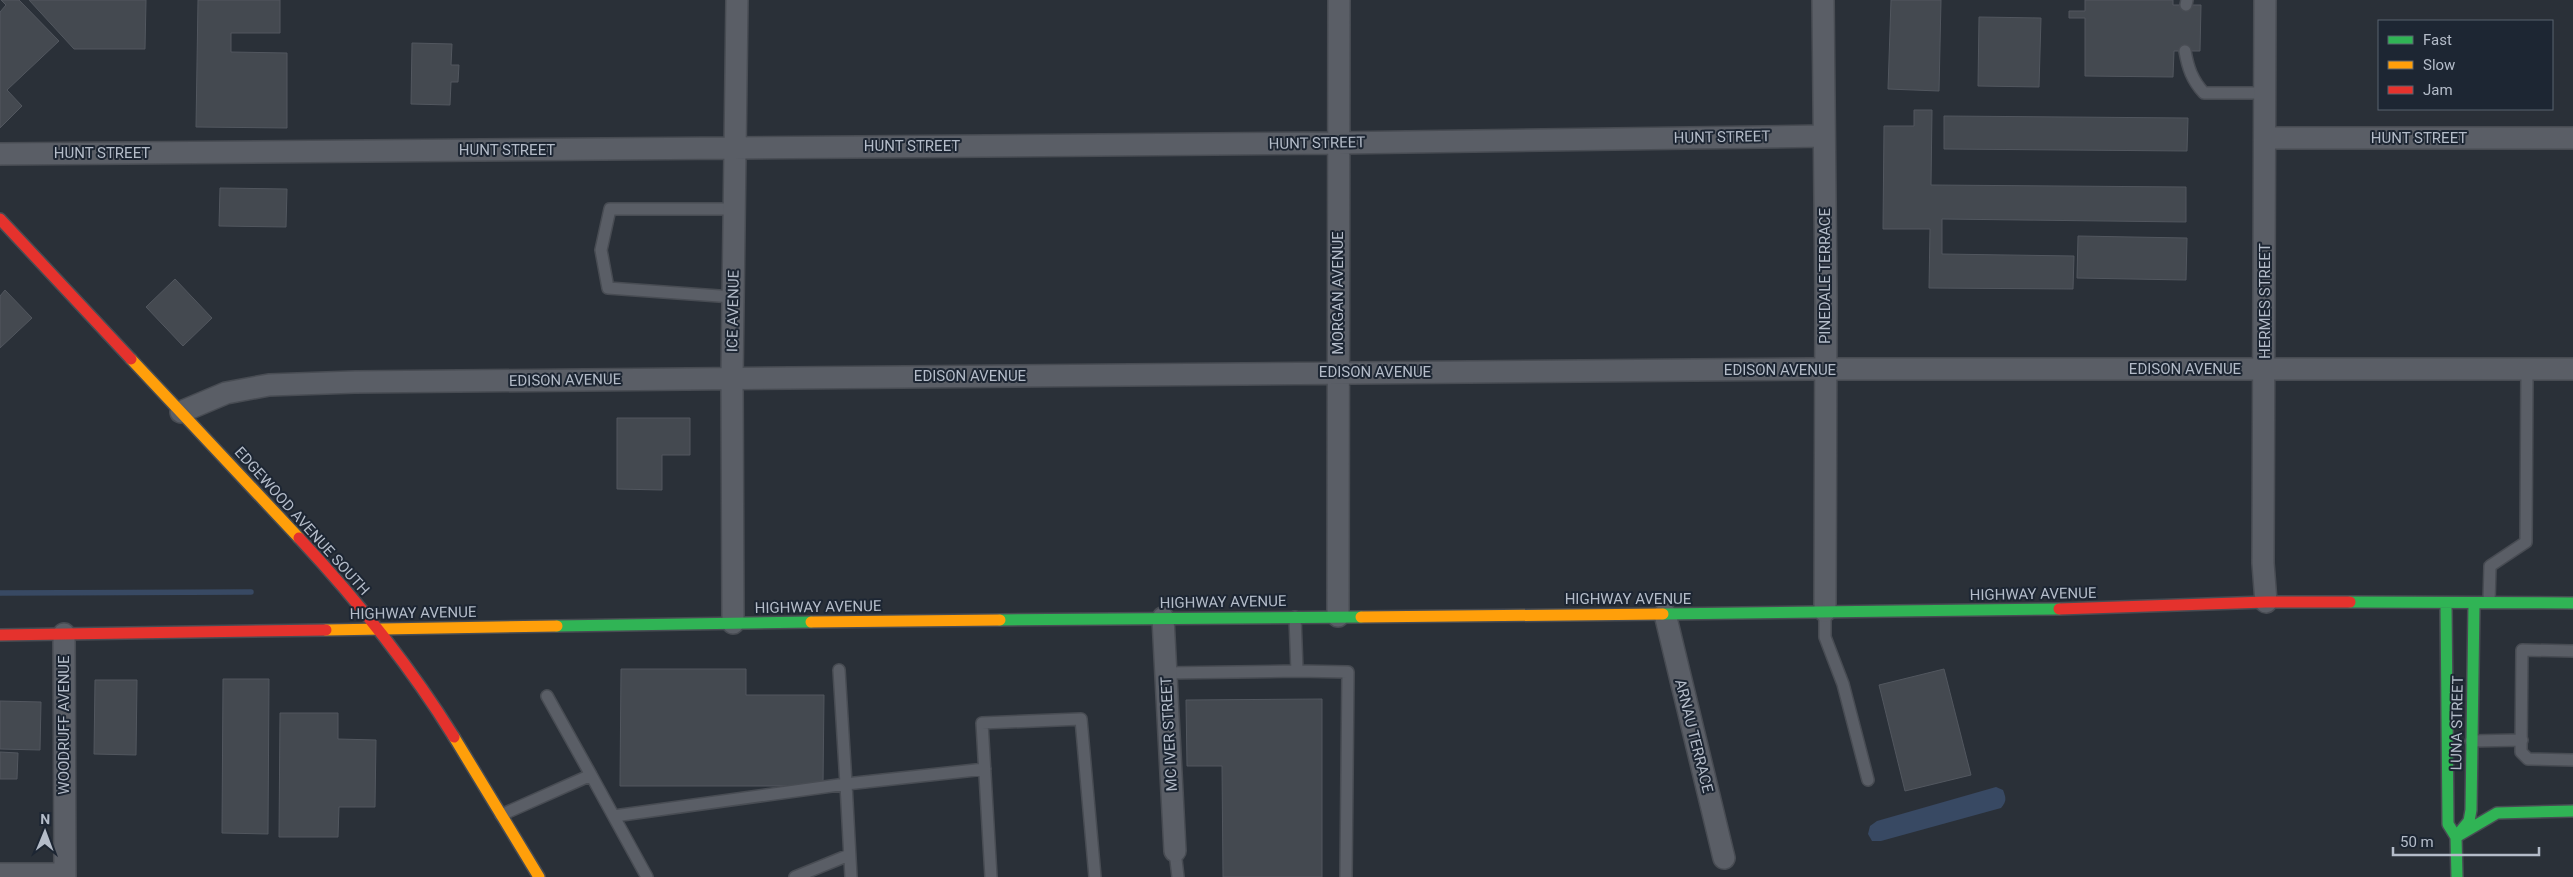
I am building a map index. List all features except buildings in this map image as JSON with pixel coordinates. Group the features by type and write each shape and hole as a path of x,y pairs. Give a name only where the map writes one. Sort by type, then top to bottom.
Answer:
{"street":[{"name":"ICE AVENUE","path":"734,623 732,378 737,0"},
{"name":"MORGAN AVENUE","path":"1338,616 1339,0"},
{"name":"PINEDALE TERRACE","path":"1823,0 1825,611"},
{"name":"HERMES STREET","path":"2265,0 2263,563 2266,602"},
{"name":"HUNT STREET","path":"0,154 1338,143 1824,136"},
{"name":"HUNT STREET","path":"2266,138 2573,138"},
{"name":"EDGEWOOD AVENUE SOUTH","path":"0,219 340,582 378,629 449,728 501,815 533,875"},
{"name":"EDISON AVENUE","path":"181,412 226,394 269,386 732,378 1339,372 1825,369 2573,369"},
{"name":"HIGHWAY AVENUE","path":"0,635 734,623 2107,609 2266,602 2573,603"},
{"name":"LUNA STREET","path":"2446,604 2448,824 2456,837 2457,877"},
{"name":"LUNA STREET","path":"2456,837 2469,821 2471,810 2474,604"},
{"name":"ARNAU TERRACE","path":"1665,614 1724,858"},
{"name":"MC IVER STREET","path":"1163,618 1176,851"},
{"name":"WOODRUFF AVENUE","path":"64,634 65,875"},
{"path":"2456,837 2497,813 2573,811"},
{"path":"0,874 65,875"}],"lane":[{"path":"2185,51 2189,72 2195,84 2204,93 2265,93"},
{"path":"733,297 608,288 601,250 610,208 734,209"},
{"path":"2489,604 2490,566 2526,542 2527,369"},
{"path":"1825,611 1825,636 1843,684 1868,780"},
{"path":"1295,617 1297,671"},
{"path":"2573,651 2522,650 2521,752 2528,759 2573,760"},
{"path":"839,670 851,877"},
{"path":"1165,673 1348,672 1346,877"},
{"path":"547,696 647,877"},
{"path":"991,877 982,723 1081,719 1095,877"},
{"path":"2471,741 2522,740"},
{"path":"614,816 846,784 985,769"},
{"path":"501,815 591,775"},
{"path":"1176,851 1178,877"},
{"path":"795,877 849,855"}],"water":[{"path":"1996,787 2003,790 2005,795 2005,801 2001,808 1881,841 1872,841 1868,834 1870,826 1877,821"}],"waterway":[{"path":"0,593 251,592"}],"traffic: fast":[{"path":"2350,602 2573,603"},
{"path":"2446,604 2448,824 2456,837 2457,877"},
{"path":"2456,837 2469,821 2471,810 2474,604"},
{"path":"1663,614 2059,609"},
{"path":"1000,620 1361,617"},
{"path":"557,626 811,622"},
{"path":"2456,837 2497,813 2573,811"}],"traffic: slow":[{"path":"131,359 299,538"},
{"path":"1361,617 1663,614"},
{"path":"811,622 1000,620"},
{"path":"326,630 557,626"},
{"path":"454,737 539,877"}],"traffic: jam":[{"path":"0,219 131,359"},
{"path":"299,538 341,585 401,659 454,737"},
{"path":"2059,609 2266,602 2350,602"},
{"path":"0,635 326,630"}]}
